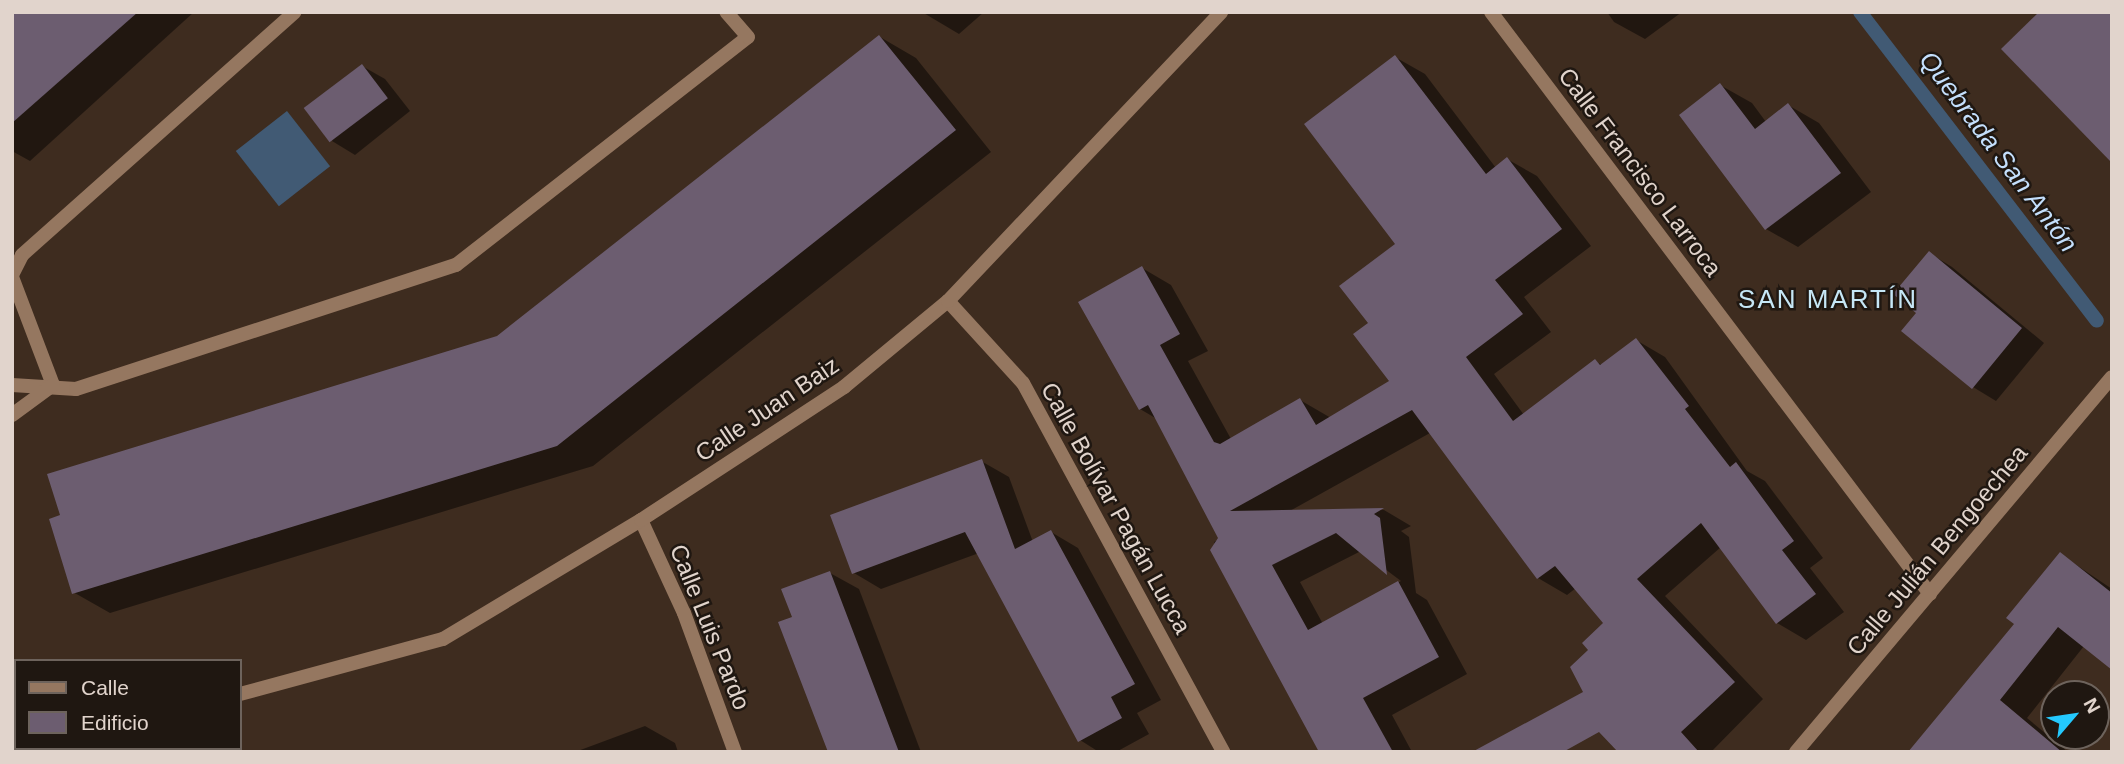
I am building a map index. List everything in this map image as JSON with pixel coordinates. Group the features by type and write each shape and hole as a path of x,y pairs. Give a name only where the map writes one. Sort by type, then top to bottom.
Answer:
{"street":[{"path":"53,385 12,276 22,255 295,12"},
{"path":"12,385 76,388 456,265 748,37 726,12"},
{"name":"Calle Juan Baiz","path":"242,693 443,639 641,520 845,387 948,301 1221,12"},
{"name":"Calle Francisco Larroca","path":"1491,12 1930,594"},
{"name":"Calle Bolívar Pagán Lucca","path":"948,301 1023,383 1223,752"},
{"name":"Calle Julián Bengoechea","path":"1796,752 2112,377"},
{"path":"12,415 53,385"},
{"name":"Calle Luis Pardo","path":"641,520 684,613 735,752"}],"water":[{"path":"287,111 330,166 279,206 236,151"}],"building":[{"path":"12,12 138,12 12,123"},
{"path":"2039,12 2112,12 2112,163 2001,49"},
{"path":"879,35 956,130 557,446 72,594 49,519 60,515 47,474 497,336"},
{"path":"1395,55 1486,174 1507,157 1562,229 1495,280 1523,314 1466,357 1513,421 1595,359 1600,365 1636,338 1689,406 1685,409 1730,467 1736,462 1794,541 1782,550 1816,594 1776,624 1701,523 1637,579 1735,682 1681,732 1699,752 1618,752 1599,732 1563,752 1472,752 1583,692 1570,667 1588,650 1582,643 1603,623 1555,566 1537,579 1412,410 1230,511 1384,508 1374,514 1380,518 1387,575 1336,533 1272,565 1308,630 1398,581 1439,657 1363,698 1393,752 1319,752 1210,550 1218,538 1148,405 1139,410 1078,302 1142,266 1180,334 1160,345 1214,442 1220,444 1300,398 1316,425 1389,381 1353,334 1368,323 1339,286 1395,244 1304,124"},
{"path":"362,64 388,98 330,142 304,108"},
{"path":"1720,83 1755,129 1788,103 1841,173 1765,230 1679,115"},
{"path":"1929,251 2022,328 1972,389 1901,331 1916,313 1893,294"},
{"path":"982,459 1015,549 1051,530 1135,684 1111,697 1122,718 1078,742 965,532 852,574 830,515"},
{"path":"2060,552 2112,593 2112,670 2058,627 2000,700 2040,734 2040,750 2062,752 1908,752 2014,624 2006,618"},
{"path":"830,571 899,752 828,752 778,622 792,617 781,589"}],"waterway":[{"name":"Quebrada San Antón","path":"1860,12 2097,321"}],"district":[{"name":"SAN MARTÍN","path":"1828,300"}]}
